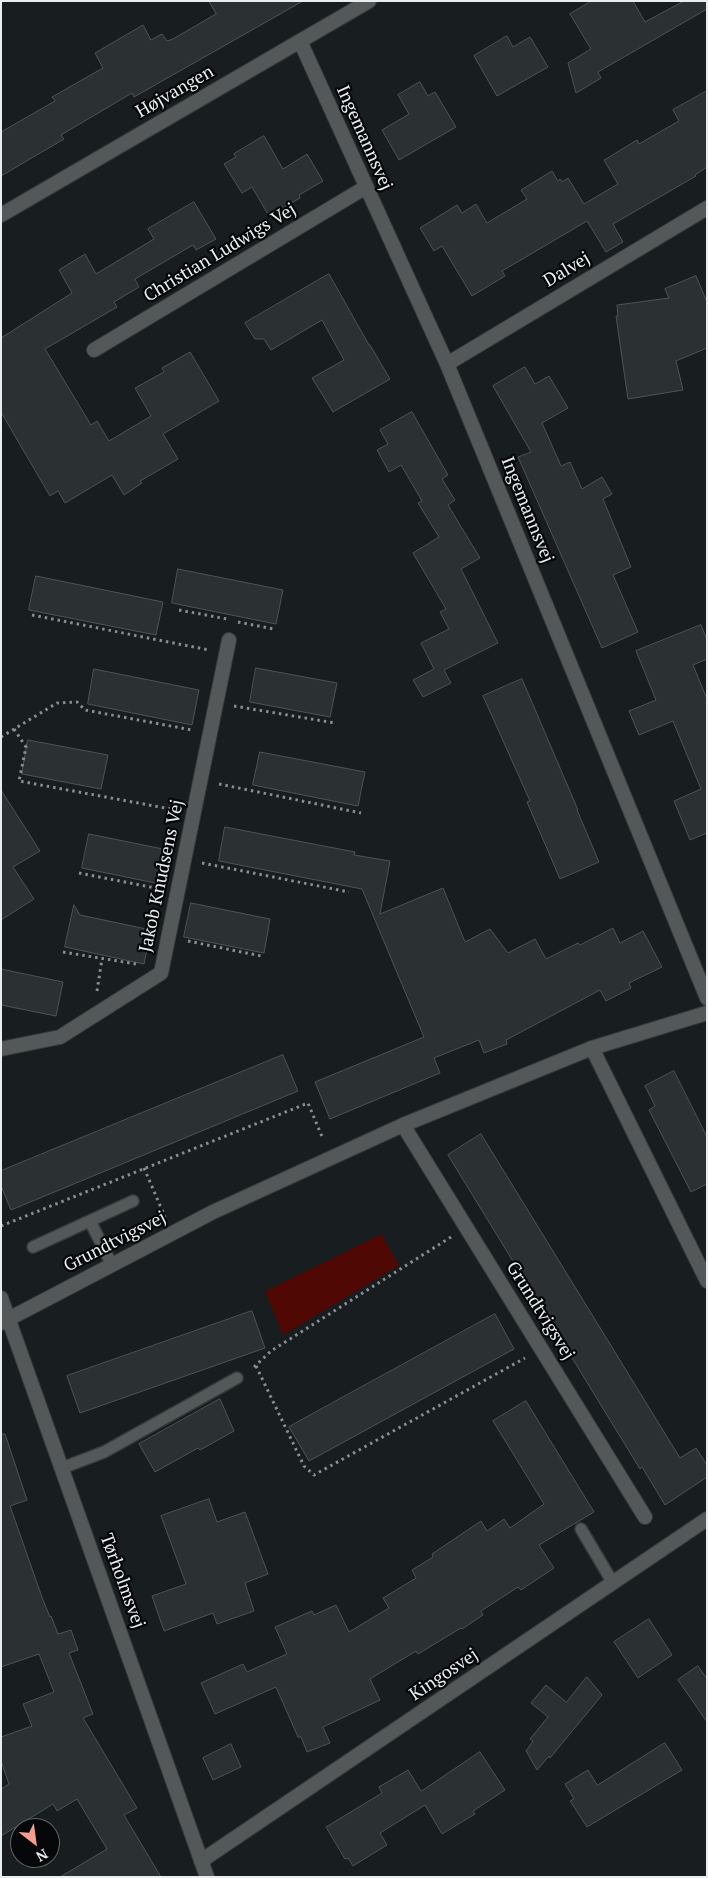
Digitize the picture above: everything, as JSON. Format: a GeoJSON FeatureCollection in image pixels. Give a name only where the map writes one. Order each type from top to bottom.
{"type":"FeatureCollection","features":[{"type":"Feature","properties":{"kind":"street","name":"Højvangen"},"geometry":{"type":"LineString","coordinates":[[1,215],[369,1]]}},
{"type":"Feature","properties":{"kind":"street","name":"Ingemannsvej"},"geometry":{"type":"LineString","coordinates":[[300,41],[447,364],[707,998]]}},
{"type":"Feature","properties":{"kind":"street","name":"Christian Ludwigs Vej"},"geometry":{"type":"LineString","coordinates":[[94,350],[366,188]]}},
{"type":"Feature","properties":{"kind":"street","name":"Dalvej"},"geometry":{"type":"LineString","coordinates":[[447,364],[707,208]]}},
{"type":"Feature","properties":{"kind":"street","name":"Jakob Knudsens Vej"},"geometry":{"type":"LineString","coordinates":[[1,1049],[60,1037],[161,973],[229,640]]}},
{"type":"Feature","properties":{"kind":"street","name":"Grundtvigsvej"},"geometry":{"type":"LineString","coordinates":[[5,1320],[214,1212],[403,1125],[592,1048],[707,1013]]}},
{"type":"Feature","properties":{"kind":"street"},"geometry":{"type":"LineString","coordinates":[[592,1048],[707,1281]]}},
{"type":"Feature","properties":{"kind":"street","name":"Grundtvigsvej"},"geometry":{"type":"LineString","coordinates":[[403,1125],[645,1517]]}},
{"type":"Feature","properties":{"kind":"street","name":"Tørholmsvej"},"geometry":{"type":"LineString","coordinates":[[1,1298],[5,1320],[62,1468],[207,1877]]}},
{"type":"Feature","properties":{"kind":"street","name":"Kingosvej"},"geometry":{"type":"LineString","coordinates":[[202,1861],[707,1519]]}},
{"type":"Feature","properties":{"kind":"lane"},"geometry":{"type":"LineString","coordinates":[[33,1247],[133,1201]]}},
{"type":"Feature","properties":{"kind":"lane"},"geometry":{"type":"LineString","coordinates":[[90,1221],[112,1265]]}},
{"type":"Feature","properties":{"kind":"lane"},"geometry":{"type":"LineString","coordinates":[[62,1468],[104,1452],[237,1378]]}},
{"type":"Feature","properties":{"kind":"lane"},"geometry":{"type":"LineString","coordinates":[[581,1529],[613,1583]]}},
{"type":"Feature","properties":{"kind":"path"},"geometry":{"type":"LineString","coordinates":[[32,615],[226,654]]}},
{"type":"Feature","properties":{"kind":"path"},"geometry":{"type":"LineString","coordinates":[[1,737],[57,703],[77,702],[85,710],[210,733]]}},
{"type":"Feature","properties":{"kind":"path"},"geometry":{"type":"LineString","coordinates":[[216,703],[335,723]]}},
{"type":"Feature","properties":{"kind":"path"},"geometry":{"type":"LineString","coordinates":[[14,729],[26,747],[19,781],[194,814]]}},
{"type":"Feature","properties":{"kind":"path"},"geometry":{"type":"LineString","coordinates":[[200,780],[361,813]]}},
{"type":"Feature","properties":{"kind":"path"},"geometry":{"type":"LineString","coordinates":[[184,859],[348,892]]}},
{"type":"Feature","properties":{"kind":"path"},"geometry":{"type":"LineString","coordinates":[[79,873],[178,892]]}},
{"type":"Feature","properties":{"kind":"path"},"geometry":{"type":"LineString","coordinates":[[168,936],[261,956]]}},
{"type":"Feature","properties":{"kind":"path"},"geometry":{"type":"LineString","coordinates":[[63,952],[162,968]]}},
{"type":"Feature","properties":{"kind":"path"},"geometry":{"type":"LineString","coordinates":[[1,1226],[308,1103],[330,1159]]}},
{"type":"Feature","properties":{"kind":"path"},"geometry":{"type":"LineString","coordinates":[[144,1168],[172,1234]]}},
{"type":"Feature","properties":{"kind":"path"},"geometry":{"type":"LineString","coordinates":[[237,1378],[256,1366],[271,1351],[466,1228]]}},
{"type":"Feature","properties":{"kind":"path"},"geometry":{"type":"LineString","coordinates":[[256,1366],[304,1466],[314,1475],[541,1349]]}},
{"type":"Feature","properties":{"kind":"shaded area"},"geometry":{"type":"Polygon","coordinates":[[[381,1234],[399,1265],[283,1335],[265,1291],[381,1234]]]}},
{"type":"Feature","properties":{"kind":"building"},"geometry":{"type":"Polygon","coordinates":[[[209,1],[303,1],[134,97],[132,93],[61,135],[64,139],[1,176],[1,132],[55,101],[52,97],[103,68],[95,53],[143,25],[151,40],[162,34],[167,41],[173,39],[216,14],[209,1]]]}},
{"type":"Feature","properties":{"kind":"building"},"geometry":{"type":"Polygon","coordinates":[[[592,1],[633,1],[645,22],[684,1],[707,1],[707,9],[598,72],[601,78],[576,93],[568,63],[591,49],[570,14],[592,1]]]}},
{"type":"Feature","properties":{"kind":"building"},"geometry":{"type":"Polygon","coordinates":[[[507,36],[513,47],[530,37],[548,67],[497,96],[474,56],[507,36]]]}},
{"type":"Feature","properties":{"kind":"building"},"geometry":{"type":"Polygon","coordinates":[[[420,82],[428,96],[435,92],[456,127],[399,160],[382,130],[409,114],[398,95],[420,82]]]}},
{"type":"Feature","properties":{"kind":"building"},"geometry":{"type":"Polygon","coordinates":[[[707,91],[707,167],[696,176],[613,224],[623,242],[606,252],[587,221],[502,271],[505,276],[472,296],[442,246],[434,251],[420,228],[457,205],[462,213],[476,204],[487,223],[527,199],[521,190],[552,171],[558,181],[560,179],[562,182],[568,178],[584,204],[618,184],[604,160],[637,140],[639,144],[679,121],[673,110],[707,91]]]}},
{"type":"Feature","properties":{"kind":"building"},"geometry":{"type":"Polygon","coordinates":[[[264,136],[283,169],[307,154],[323,181],[299,195],[300,198],[269,216],[252,187],[242,193],[224,164],[236,157],[234,154],[264,136]]]}},
{"type":"Feature","properties":{"kind":"building"},"geometry":{"type":"Polygon","coordinates":[[[194,202],[216,239],[196,250],[193,245],[135,279],[139,287],[114,302],[117,307],[45,349],[91,425],[97,421],[109,441],[151,416],[135,388],[164,372],[162,368],[190,352],[219,401],[163,434],[178,459],[140,481],[142,483],[124,495],[112,475],[65,503],[58,491],[50,496],[1,412],[1,338],[72,293],[59,270],[85,254],[96,274],[154,239],[148,229],[194,202]]]}},
{"type":"Feature","properties":{"kind":"building"},"geometry":{"type":"Polygon","coordinates":[[[329,274],[390,379],[333,412],[312,378],[344,360],[322,320],[271,350],[264,339],[255,339],[245,323],[329,274]]]}},
{"type":"Feature","properties":{"kind":"building"},"geometry":{"type":"Polygon","coordinates":[[[696,276],[707,302],[707,348],[676,361],[683,390],[628,399],[616,316],[618,316],[617,305],[669,298],[665,289],[696,276]]]}},
{"type":"Feature","properties":{"kind":"building"},"geometry":{"type":"Polygon","coordinates":[[[525,367],[535,384],[549,376],[568,408],[542,423],[561,466],[570,462],[582,489],[602,477],[612,494],[603,499],[631,567],[613,575],[638,632],[602,648],[518,457],[531,452],[493,386],[525,367]]]}},
{"type":"Feature","properties":{"kind":"building"},"geometry":{"type":"Polygon","coordinates":[[[412,412],[448,475],[442,479],[455,500],[448,505],[480,558],[461,569],[498,643],[444,670],[451,683],[423,697],[413,680],[434,669],[421,643],[449,629],[440,612],[446,609],[413,553],[439,537],[418,503],[422,501],[401,465],[389,472],[377,450],[388,444],[380,430],[412,412]]]}},
{"type":"Feature","properties":{"kind":"building"},"geometry":{"type":"Polygon","coordinates":[[[178,569],[283,590],[276,624],[172,603],[178,569]]]}},
{"type":"Feature","properties":{"kind":"building"},"geometry":{"type":"Polygon","coordinates":[[[36,576],[163,602],[156,635],[29,610],[36,576]]]}},
{"type":"Feature","properties":{"kind":"building"},"geometry":{"type":"Polygon","coordinates":[[[701,625],[707,640],[707,659],[693,665],[707,699],[707,833],[690,840],[674,801],[701,789],[673,721],[639,735],[629,711],[656,700],[636,651],[701,625]]]}},
{"type":"Feature","properties":{"kind":"building"},"geometry":{"type":"Polygon","coordinates":[[[256,668],[337,683],[330,717],[250,702],[256,668]]]}},
{"type":"Feature","properties":{"kind":"building"},"geometry":{"type":"Polygon","coordinates":[[[94,669],[199,690],[192,725],[88,704],[94,669]]]}},
{"type":"Feature","properties":{"kind":"building"},"geometry":{"type":"Polygon","coordinates":[[[522,679],[599,862],[560,879],[527,802],[530,801],[483,696],[522,679]]]}},
{"type":"Feature","properties":{"kind":"building"},"geometry":{"type":"Polygon","coordinates":[[[28,740],[108,755],[101,789],[22,774],[28,740]]]}},
{"type":"Feature","properties":{"kind":"building"},"geometry":{"type":"Polygon","coordinates":[[[260,752],[365,772],[358,806],[253,785],[260,752]]]}},
{"type":"Feature","properties":{"kind":"building"},"geometry":{"type":"Polygon","coordinates":[[[1,790],[40,851],[13,867],[34,899],[1,920],[1,790]]]}},
{"type":"Feature","properties":{"kind":"building"},"geometry":{"type":"Polygon","coordinates":[[[225,827],[355,852],[354,855],[390,861],[380,914],[443,888],[465,942],[490,929],[508,953],[535,939],[546,959],[578,943],[580,945],[613,928],[620,943],[643,931],[662,967],[629,983],[631,988],[606,1001],[600,990],[506,1040],[507,1044],[484,1053],[479,1040],[434,1058],[440,1073],[330,1119],[315,1082],[424,1037],[362,889],[219,861],[225,827]]]}},
{"type":"Feature","properties":{"kind":"building"},"geometry":{"type":"Polygon","coordinates":[[[89,834],[168,850],[160,884],[82,868],[89,834]]]}},
{"type":"Feature","properties":{"kind":"building"},"geometry":{"type":"Polygon","coordinates":[[[191,903],[270,919],[264,953],[184,937],[191,903]]]}},
{"type":"Feature","properties":{"kind":"building"},"geometry":{"type":"Polygon","coordinates":[[[74,905],[80,915],[151,930],[144,964],[65,947],[74,905]]]}},
{"type":"Feature","properties":{"kind":"building"},"geometry":{"type":"Polygon","coordinates":[[[1,969],[63,982],[56,1016],[1,1005],[1,969]]]}},
{"type":"Feature","properties":{"kind":"building"},"geometry":{"type":"Polygon","coordinates":[[[283,1055],[298,1091],[11,1210],[1,1186],[1,1171],[283,1055]]]}},
{"type":"Feature","properties":{"kind":"building"},"geometry":{"type":"Polygon","coordinates":[[[674,1071],[707,1137],[707,1184],[691,1192],[649,1110],[655,1106],[645,1086],[674,1071]]]}},
{"type":"Feature","properties":{"kind":"building"},"geometry":{"type":"Polygon","coordinates":[[[481,1134],[680,1458],[696,1448],[707,1465],[707,1477],[665,1505],[642,1467],[640,1469],[448,1155],[481,1134]]]}},
{"type":"Feature","properties":{"kind":"building"},"geometry":{"type":"Polygon","coordinates":[[[252,1311],[265,1348],[80,1413],[67,1376],[252,1311]]]}},
{"type":"Feature","properties":{"kind":"building"},"geometry":{"type":"Polygon","coordinates":[[[495,1314],[514,1349],[309,1461],[289,1427],[495,1314]]]}},
{"type":"Feature","properties":{"kind":"building"},"geometry":{"type":"Polygon","coordinates":[[[220,1399],[234,1431],[155,1472],[139,1444],[220,1399]]]}},
{"type":"Feature","properties":{"kind":"building"},"geometry":{"type":"Polygon","coordinates":[[[526,1401],[594,1512],[539,1545],[554,1568],[521,1590],[518,1587],[481,1611],[483,1615],[462,1629],[418,1654],[416,1651],[370,1679],[380,1700],[323,1727],[330,1743],[307,1752],[301,1737],[298,1737],[276,1687],[215,1714],[201,1683],[243,1664],[247,1672],[287,1654],[275,1627],[312,1611],[314,1615],[336,1605],[349,1632],[389,1608],[383,1598],[416,1578],[412,1570],[433,1557],[432,1554],[481,1521],[487,1531],[504,1519],[510,1528],[544,1504],[493,1421],[526,1401]]]}},
{"type":"Feature","properties":{"kind":"building"},"geometry":{"type":"Polygon","coordinates":[[[1,1434],[5,1434],[27,1500],[10,1506],[43,1600],[58,1634],[71,1630],[78,1650],[69,1653],[93,1714],[83,1718],[137,1808],[124,1815],[161,1877],[60,1877],[107,1849],[77,1799],[57,1811],[53,1804],[30,1818],[10,1818],[10,1830],[1,1836],[1,1789],[9,1784],[1,1761],[1,1737],[32,1726],[23,1704],[54,1692],[39,1654],[1,1667],[1,1434]]]}},
{"type":"Feature","properties":{"kind":"building"},"geometry":{"type":"Polygon","coordinates":[[[209,1499],[217,1522],[245,1512],[268,1574],[245,1583],[254,1611],[217,1624],[213,1613],[164,1631],[152,1596],[186,1584],[161,1516],[209,1499]]]}},
{"type":"Feature","properties":{"kind":"building"},"geometry":{"type":"Polygon","coordinates":[[[649,1619],[672,1655],[638,1678],[614,1642],[649,1619]]]}},
{"type":"Feature","properties":{"kind":"building"},"geometry":{"type":"Polygon","coordinates":[[[698,1666],[707,1679],[707,1722],[678,1680],[698,1666]]]}},
{"type":"Feature","properties":{"kind":"building"},"geometry":{"type":"Polygon","coordinates":[[[587,1677],[602,1695],[550,1758],[549,1756],[537,1770],[526,1751],[533,1741],[530,1739],[548,1717],[531,1703],[546,1685],[566,1702],[587,1677]]]}},
{"type":"Feature","properties":{"kind":"building"},"geometry":{"type":"Polygon","coordinates":[[[665,1743],[682,1770],[587,1827],[570,1801],[574,1799],[565,1784],[588,1770],[597,1785],[665,1743]]]}},
{"type":"Feature","properties":{"kind":"building"},"geometry":{"type":"Polygon","coordinates":[[[231,1744],[241,1767],[213,1780],[203,1758],[231,1744]]]}},
{"type":"Feature","properties":{"kind":"building"},"geometry":{"type":"Polygon","coordinates":[[[480,1752],[505,1790],[473,1811],[475,1814],[442,1834],[425,1805],[380,1833],[387,1845],[353,1866],[348,1858],[345,1859],[326,1827],[382,1793],[379,1787],[408,1770],[421,1791],[480,1752]]]}}]}
